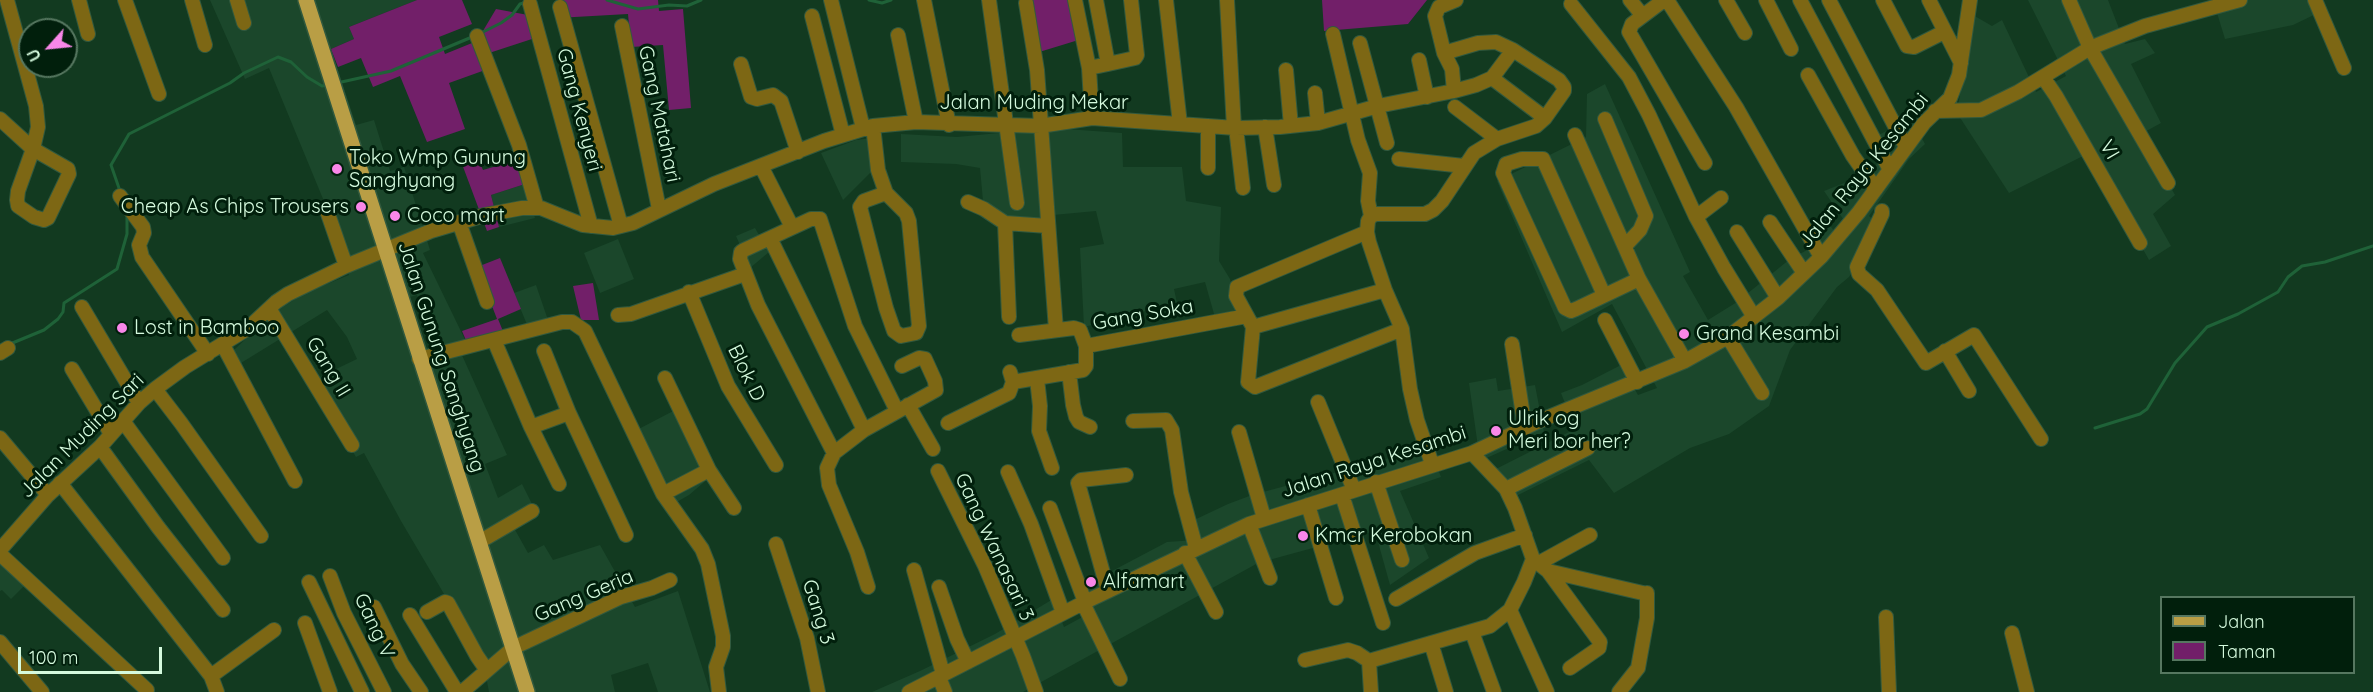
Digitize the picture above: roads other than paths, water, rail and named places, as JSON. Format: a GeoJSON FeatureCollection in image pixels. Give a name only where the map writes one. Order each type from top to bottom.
{"type":"FeatureCollection","features":[{"type":"Feature","properties":{"kind":"main road","name":"Jalan Gunung Sanghyang"},"geometry":{"type":"LineString","coordinates":[[306,0],[527,692]]}},
{"type":"Feature","properties":{"kind":"street"},"geometry":{"type":"LineString","coordinates":[[0,119],[33,149],[65,165],[69,174],[51,215],[44,220],[18,206],[17,200],[33,149],[38,127],[36,106],[7,0]]}},
{"type":"Feature","properties":{"kind":"street"},"geometry":{"type":"LineString","coordinates":[[79,0],[88,34]]}},
{"type":"Feature","properties":{"kind":"street"},"geometry":{"type":"LineString","coordinates":[[125,0],[159,94]]}},
{"type":"Feature","properties":{"kind":"street"},"geometry":{"type":"LineString","coordinates":[[192,0],[205,45]]}},
{"type":"Feature","properties":{"kind":"street"},"geometry":{"type":"LineString","coordinates":[[237,0],[244,23]]}},
{"type":"Feature","properties":{"kind":"street"},"geometry":{"type":"LineString","coordinates":[[831,0],[886,194],[906,213],[909,221],[920,326],[916,333],[902,336],[892,327],[860,207],[864,201],[886,194]]}},
{"type":"Feature","properties":{"kind":"street"},"geometry":{"type":"LineString","coordinates":[[924,0],[949,124]]}},
{"type":"Feature","properties":{"kind":"street"},"geometry":{"type":"LineString","coordinates":[[989,0],[1017,203]]}},
{"type":"Feature","properties":{"kind":"street"},"geometry":{"type":"LineString","coordinates":[[1075,0],[1089,68],[1092,118]]}},
{"type":"Feature","properties":{"kind":"street"},"geometry":{"type":"LineString","coordinates":[[1096,0],[1108,64]]}},
{"type":"Feature","properties":{"kind":"street"},"geometry":{"type":"LineString","coordinates":[[1089,68],[1135,58],[1137,55],[1131,0]]}},
{"type":"Feature","properties":{"kind":"street"},"geometry":{"type":"LineString","coordinates":[[1166,0],[1180,124]]}},
{"type":"Feature","properties":{"kind":"street"},"geometry":{"type":"LineString","coordinates":[[1227,0],[1235,128],[1243,188]]}},
{"type":"Feature","properties":{"kind":"street"},"geometry":{"type":"LineString","coordinates":[[1454,92],[1452,69],[1444,53],[1435,15],[1439,7],[1456,0]]}},
{"type":"Feature","properties":{"kind":"street"},"geometry":{"type":"LineString","coordinates":[[1630,0],[1642,15]]}},
{"type":"Feature","properties":{"kind":"street"},"geometry":{"type":"LineString","coordinates":[[1705,163],[1630,36],[1629,29],[1642,15],[1665,0],[1736,107],[1821,257]]}},
{"type":"Feature","properties":{"kind":"street"},"geometry":{"type":"LineString","coordinates":[[1726,0],[1745,33]]}},
{"type":"Feature","properties":{"kind":"street"},"geometry":{"type":"LineString","coordinates":[[1766,0],[1791,49]]}},
{"type":"Feature","properties":{"kind":"street"},"geometry":{"type":"LineString","coordinates":[[1800,0],[1890,170]]}},
{"type":"Feature","properties":{"kind":"street"},"geometry":{"type":"LineString","coordinates":[[1829,0],[1906,147]]}},
{"type":"Feature","properties":{"kind":"street"},"geometry":{"type":"LineString","coordinates":[[1883,0],[1907,46],[1914,47],[1944,33]]}},
{"type":"Feature","properties":{"kind":"street"},"geometry":{"type":"LineString","coordinates":[[1929,0],[1961,63]]}},
{"type":"Feature","properties":{"kind":"street","name":"Jalan Raya Kesambi"},"geometry":{"type":"LineString","coordinates":[[909,692],[1063,613],[1249,524],[1472,453],[1525,428],[1685,361],[1728,336],[1778,297],[1821,257],[1859,212],[1935,111],[1950,98],[1959,75],[1970,0]]}},
{"type":"Feature","properties":{"kind":"street"},"geometry":{"type":"LineString","coordinates":[[2070,0],[2090,48],[2168,183]]}},
{"type":"Feature","properties":{"kind":"street"},"geometry":{"type":"LineString","coordinates":[[1935,111],[1985,109],[2090,48],[2145,26],[2223,2],[2240,0]]}},
{"type":"Feature","properties":{"kind":"street"},"geometry":{"type":"LineString","coordinates":[[2315,0],[2344,68]]}},
{"type":"Feature","properties":{"kind":"street"},"geometry":{"type":"LineString","coordinates":[[1026,3],[1037,70],[1056,330]]}},
{"type":"Feature","properties":{"kind":"street","name":"Gang Kenyeri"},"geometry":{"type":"LineString","coordinates":[[530,4],[591,226]]}},
{"type":"Feature","properties":{"kind":"street"},"geometry":{"type":"LineString","coordinates":[[1571,4],[1629,77],[1696,217],[1754,316]]}},
{"type":"Feature","properties":{"kind":"street"},"geometry":{"type":"LineString","coordinates":[[560,6],[621,226]]}},
{"type":"Feature","properties":{"kind":"street"},"geometry":{"type":"LineString","coordinates":[[812,16],[843,135]]}},
{"type":"Feature","properties":{"kind":"street","name":"Gang Matahari"},"geometry":{"type":"LineString","coordinates":[[621,26],[659,209]]}},
{"type":"Feature","properties":{"kind":"street"},"geometry":{"type":"LineString","coordinates":[[1333,34],[1351,114],[1370,173],[1368,201],[1371,216]]}},
{"type":"Feature","properties":{"kind":"street"},"geometry":{"type":"LineString","coordinates":[[898,35],[916,122]]}},
{"type":"Feature","properties":{"kind":"street"},"geometry":{"type":"LineString","coordinates":[[477,36],[519,145],[537,208]]}},
{"type":"Feature","properties":{"kind":"street"},"geometry":{"type":"LineString","coordinates":[[1432,464],[1417,420],[1410,389],[1402,329],[1385,290],[1367,232],[1368,221],[1376,214],[1425,214],[1433,210],[1442,201],[1474,153],[1497,139],[1536,126],[1563,95],[1564,87],[1559,80],[1513,50],[1489,42],[1444,53]]}},
{"type":"Feature","properties":{"kind":"street"},"geometry":{"type":"LineString","coordinates":[[1360,43],[1387,143]]}},
{"type":"Feature","properties":{"kind":"street"},"geometry":{"type":"LineString","coordinates":[[1513,50],[1492,78],[1545,118]]}},
{"type":"Feature","properties":{"kind":"street"},"geometry":{"type":"LineString","coordinates":[[1419,60],[1427,97]]}},
{"type":"Feature","properties":{"kind":"street"},"geometry":{"type":"LineString","coordinates":[[741,64],[751,97],[756,99],[773,95],[781,101],[798,152]]}},
{"type":"Feature","properties":{"kind":"street"},"geometry":{"type":"LineString","coordinates":[[1286,70],[1291,126]]}},
{"type":"Feature","properties":{"kind":"street"},"geometry":{"type":"LineString","coordinates":[[1808,75],[1853,156],[1876,189]]}},
{"type":"Feature","properties":{"kind":"street","name":"VI"},"geometry":{"type":"LineString","coordinates":[[2043,77],[2140,243]]}},
{"type":"Feature","properties":{"kind":"street","name":"Jalan Muding Mekar"},"geometry":{"type":"LineString","coordinates":[[384,250],[459,222],[522,208],[537,208],[605,229],[633,223],[714,184],[868,127],[916,122],[1041,126],[1092,118],[1235,128],[1291,126],[1318,123],[1378,106],[1454,92],[1492,78]]}},
{"type":"Feature","properties":{"kind":"street"},"geometry":{"type":"LineString","coordinates":[[1315,93],[1318,123]]}},
{"type":"Feature","properties":{"kind":"street"},"geometry":{"type":"LineString","coordinates":[[1950,98],[1969,110]]}},
{"type":"Feature","properties":{"kind":"street"},"geometry":{"type":"LineString","coordinates":[[1455,107],[1497,139]]}},
{"type":"Feature","properties":{"kind":"street"},"geometry":{"type":"LineString","coordinates":[[1605,119],[1646,216],[1640,230],[1625,246]]}},
{"type":"Feature","properties":{"kind":"street"},"geometry":{"type":"LineString","coordinates":[[1208,126],[1208,168]]}},
{"type":"Feature","properties":{"kind":"street"},"geometry":{"type":"LineString","coordinates":[[1265,128],[1274,185]]}},
{"type":"Feature","properties":{"kind":"street"},"geometry":{"type":"LineString","coordinates":[[1575,135],[1639,279],[1685,361]]}},
{"type":"Feature","properties":{"kind":"street"},"geometry":{"type":"LineString","coordinates":[[1604,295],[1543,159],[1536,157],[1506,164],[1503,173],[1565,308],[1571,311],[1639,279]]}},
{"type":"Feature","properties":{"kind":"street"},"geometry":{"type":"LineString","coordinates":[[1399,159],[1464,166]]}},
{"type":"Feature","properties":{"kind":"street"},"geometry":{"type":"LineString","coordinates":[[761,166],[792,227]]}},
{"type":"Feature","properties":{"kind":"street"},"geometry":{"type":"LineString","coordinates":[[120,196],[143,227],[144,233],[139,245],[142,257],[208,354]]}},
{"type":"Feature","properties":{"kind":"street"},"geometry":{"type":"LineString","coordinates":[[1696,217],[1721,198]]}},
{"type":"Feature","properties":{"kind":"street"},"geometry":{"type":"LineString","coordinates":[[968,202],[1005,223],[1048,226]]}},
{"type":"Feature","properties":{"kind":"street"},"geometry":{"type":"LineString","coordinates":[[327,211],[346,266]]}},
{"type":"Feature","properties":{"kind":"street"},"geometry":{"type":"LineString","coordinates":[[1882,211],[1857,271],[1877,290],[1926,363],[1974,334],[2041,440]]}},
{"type":"Feature","properties":{"kind":"street"},"geometry":{"type":"LineString","coordinates":[[834,453],[786,363],[740,259],[741,252],[815,218],[821,222],[855,326],[902,408],[933,449]]}},
{"type":"Feature","properties":{"kind":"street"},"geometry":{"type":"LineString","coordinates":[[459,222],[487,302]]}},
{"type":"Feature","properties":{"kind":"street"},"geometry":{"type":"LineString","coordinates":[[1770,222],[1804,273]]}},
{"type":"Feature","properties":{"kind":"street"},"geometry":{"type":"LineString","coordinates":[[1005,223],[1009,317]]}},
{"type":"Feature","properties":{"kind":"street"},"geometry":{"type":"LineString","coordinates":[[1737,231],[1778,297]]}},
{"type":"Feature","properties":{"kind":"street"},"geometry":{"type":"LineString","coordinates":[[1367,232],[1236,287],[1236,296],[1250,321],[1248,382],[1255,387],[1402,329]]}},
{"type":"Feature","properties":{"kind":"street"},"geometry":{"type":"LineString","coordinates":[[770,238],[864,430]]}},
{"type":"Feature","properties":{"kind":"street","name":"Jalan Muding Sari"},"geometry":{"type":"LineString","coordinates":[[2,545],[48,495],[100,447],[139,403],[155,389],[248,329],[276,302],[288,294],[384,250]]}},
{"type":"Feature","properties":{"kind":"street"},"geometry":{"type":"LineString","coordinates":[[618,315],[631,314],[745,274]]}},
{"type":"Feature","properties":{"kind":"street","name":"Gang Soka"},"geometry":{"type":"LineString","coordinates":[[1018,335],[1074,328],[1080,330],[1086,346],[1250,321],[1385,290]]}},
{"type":"Feature","properties":{"kind":"street","name":"Blok D"},"geometry":{"type":"LineString","coordinates":[[689,292],[732,394],[776,465]]}},
{"type":"Feature","properties":{"kind":"street"},"geometry":{"type":"LineString","coordinates":[[82,307],[139,403]]}},
{"type":"Feature","properties":{"kind":"street","name":"Gang II"},"geometry":{"type":"LineString","coordinates":[[270,310],[352,445]]}},
{"type":"Feature","properties":{"kind":"street"},"geometry":{"type":"LineString","coordinates":[[1605,320],[1637,382]]}},
{"type":"Feature","properties":{"kind":"street"},"geometry":{"type":"LineString","coordinates":[[419,359],[562,322],[578,325],[585,331],[663,494],[702,549],[708,564],[723,636],[723,647],[716,667],[719,692]]}},
{"type":"Feature","properties":{"kind":"street"},"geometry":{"type":"LineString","coordinates":[[1728,336],[1762,393]]}},
{"type":"Feature","properties":{"kind":"street"},"geometry":{"type":"LineString","coordinates":[[494,340],[531,427],[559,484]]}},
{"type":"Feature","properties":{"kind":"street"},"geometry":{"type":"LineString","coordinates":[[1512,344],[1525,428]]}},
{"type":"Feature","properties":{"kind":"street"},"geometry":{"type":"LineString","coordinates":[[223,345],[296,481]]}},
{"type":"Feature","properties":{"kind":"street"},"geometry":{"type":"LineString","coordinates":[[948,423],[1002,398],[1011,390],[1012,377],[1036,379],[1083,370],[1086,366],[1086,346]]}},
{"type":"Feature","properties":{"kind":"street"},"geometry":{"type":"LineString","coordinates":[[544,351],[569,413],[626,535]]}},
{"type":"Feature","properties":{"kind":"street"},"geometry":{"type":"LineString","coordinates":[[1945,351],[1969,391]]}},
{"type":"Feature","properties":{"kind":"street"},"geometry":{"type":"LineString","coordinates":[[868,587],[857,552],[826,476],[827,468],[834,453],[864,430],[933,393],[936,386],[924,359],[920,358],[902,366]]}},
{"type":"Feature","properties":{"kind":"street"},"geometry":{"type":"LineString","coordinates":[[72,369],[111,434]]}},
{"type":"Feature","properties":{"kind":"street"},"geometry":{"type":"LineString","coordinates":[[1069,372],[1076,417],[1079,422],[1090,427]]}},
{"type":"Feature","properties":{"kind":"street"},"geometry":{"type":"LineString","coordinates":[[665,378],[709,470],[734,508]]}},
{"type":"Feature","properties":{"kind":"street"},"geometry":{"type":"LineString","coordinates":[[1036,379],[1041,406],[1040,431],[1052,468]]}},
{"type":"Feature","properties":{"kind":"street"},"geometry":{"type":"LineString","coordinates":[[155,389],[261,536]]}},
{"type":"Feature","properties":{"kind":"street"},"geometry":{"type":"LineString","coordinates":[[1318,402],[1348,493],[1383,623]]}},
{"type":"Feature","properties":{"kind":"street"},"geometry":{"type":"LineString","coordinates":[[531,427],[569,413]]}},
{"type":"Feature","properties":{"kind":"street"},"geometry":{"type":"LineString","coordinates":[[1132,421],[1166,420],[1172,430],[1190,551],[1216,612]]}},
{"type":"Feature","properties":{"kind":"street"},"geometry":{"type":"LineString","coordinates":[[123,421],[223,558]]}},
{"type":"Feature","properties":{"kind":"street"},"geometry":{"type":"LineString","coordinates":[[1239,432],[1264,518]]}},
{"type":"Feature","properties":{"kind":"street"},"geometry":{"type":"LineString","coordinates":[[0,436],[48,495]]}},
{"type":"Feature","properties":{"kind":"street"},"geometry":{"type":"LineString","coordinates":[[100,447],[223,610]]}},
{"type":"Feature","properties":{"kind":"street"},"geometry":{"type":"LineString","coordinates":[[1506,489],[1588,448]]}},
{"type":"Feature","properties":{"kind":"street"},"geometry":{"type":"LineString","coordinates":[[1472,453],[1506,489],[1540,564],[1600,642],[1599,648],[1570,668]]}},
{"type":"Feature","properties":{"kind":"street"},"geometry":{"type":"LineString","coordinates":[[663,494],[709,470]]}},
{"type":"Feature","properties":{"kind":"street","name":"Gang Wanasari 3"},"geometry":{"type":"LineString","coordinates":[[938,471],[969,531],[1036,692]]}},
{"type":"Feature","properties":{"kind":"street"},"geometry":{"type":"LineString","coordinates":[[1008,472],[1031,524],[1063,613]]}},
{"type":"Feature","properties":{"kind":"street"},"geometry":{"type":"LineString","coordinates":[[1108,591],[1078,483],[1081,480],[1126,475]]}},
{"type":"Feature","properties":{"kind":"street"},"geometry":{"type":"LineString","coordinates":[[1376,482],[1402,560]]}},
{"type":"Feature","properties":{"kind":"street"},"geometry":{"type":"LineString","coordinates":[[60,483],[211,676],[217,692]]}},
{"type":"Feature","properties":{"kind":"street"},"geometry":{"type":"LineString","coordinates":[[1308,505],[1336,598]]}},
{"type":"Feature","properties":{"kind":"street"},"geometry":{"type":"LineString","coordinates":[[1050,508],[1084,603],[1120,679]]}},
{"type":"Feature","properties":{"kind":"street"},"geometry":{"type":"LineString","coordinates":[[479,542],[532,511]]}},
{"type":"Feature","properties":{"kind":"street"},"geometry":{"type":"LineString","coordinates":[[1249,524],[1270,578]]}},
{"type":"Feature","properties":{"kind":"street"},"geometry":{"type":"LineString","coordinates":[[1396,599],[1475,553],[1525,535]]}},
{"type":"Feature","properties":{"kind":"street"},"geometry":{"type":"LineString","coordinates":[[1305,660],[1348,650],[1369,661],[1490,626],[1510,610],[1540,564],[1590,535]]}},
{"type":"Feature","properties":{"kind":"street","name":"Gang 3"},"geometry":{"type":"LineString","coordinates":[[776,544],[807,638],[818,692]]}},
{"type":"Feature","properties":{"kind":"street"},"geometry":{"type":"LineString","coordinates":[[2,545],[147,690]]}},
{"type":"Feature","properties":{"kind":"street"},"geometry":{"type":"LineString","coordinates":[[1540,564],[1647,593],[1647,618],[1638,668],[1619,692]]}},
{"type":"Feature","properties":{"kind":"street"},"geometry":{"type":"LineString","coordinates":[[914,570],[945,692]]}},
{"type":"Feature","properties":{"kind":"street","name":"Gang V"},"geometry":{"type":"LineString","coordinates":[[330,576],[344,613],[384,692]]}},
{"type":"Feature","properties":{"kind":"street","name":"Gang Geria"},"geometry":{"type":"LineString","coordinates":[[462,692],[513,648],[621,597],[670,580]]}},
{"type":"Feature","properties":{"kind":"street"},"geometry":{"type":"LineString","coordinates":[[309,582],[362,692]]}},
{"type":"Feature","properties":{"kind":"street"},"geometry":{"type":"LineString","coordinates":[[939,587],[957,639],[968,662]]}},
{"type":"Feature","properties":{"kind":"street"},"geometry":{"type":"LineString","coordinates":[[427,612],[445,602],[448,603],[486,669]]}},
{"type":"Feature","properties":{"kind":"street"},"geometry":{"type":"LineString","coordinates":[[374,607],[402,664],[420,692]]}},
{"type":"Feature","properties":{"kind":"street"},"geometry":{"type":"LineString","coordinates":[[1510,610],[1547,692]]}},
{"type":"Feature","properties":{"kind":"street"},"geometry":{"type":"LineString","coordinates":[[410,615],[457,692]]}},
{"type":"Feature","properties":{"kind":"street"},"geometry":{"type":"LineString","coordinates":[[1886,617],[1889,692]]}},
{"type":"Feature","properties":{"kind":"street"},"geometry":{"type":"LineString","coordinates":[[305,624],[330,692]]}},
{"type":"Feature","properties":{"kind":"street"},"geometry":{"type":"LineString","coordinates":[[211,676],[274,630]]}},
{"type":"Feature","properties":{"kind":"street"},"geometry":{"type":"LineString","coordinates":[[1472,632],[1494,692]]}},
{"type":"Feature","properties":{"kind":"street"},"geometry":{"type":"LineString","coordinates":[[2012,633],[2027,692]]}},
{"type":"Feature","properties":{"kind":"street"},"geometry":{"type":"LineString","coordinates":[[0,642],[42,692]]}},
{"type":"Feature","properties":{"kind":"street"},"geometry":{"type":"LineString","coordinates":[[1431,644],[1446,692]]}},
{"type":"Feature","properties":{"kind":"street"},"geometry":{"type":"LineString","coordinates":[[1369,661],[1371,692]]}},
{"type":"Feature","properties":{"kind":"waterway"},"geometry":{"type":"LineString","coordinates":[[607,0],[638,9],[669,5],[687,6],[701,0]]}},
{"type":"Feature","properties":{"kind":"waterway"},"geometry":{"type":"LineString","coordinates":[[869,0],[882,3],[891,0]]}},
{"type":"Feature","properties":{"kind":"waterway"},"geometry":{"type":"LineString","coordinates":[[481,33],[501,23],[512,15],[520,4],[527,2]]}},
{"type":"Feature","properties":{"kind":"waterway"},"geometry":{"type":"LineString","coordinates":[[337,83],[391,71],[472,37]]}},
{"type":"Feature","properties":{"kind":"waterway"},"geometry":{"type":"LineString","coordinates":[[120,191],[111,165],[129,134],[230,83],[244,73],[278,57],[291,62],[307,77],[322,86],[328,85]]}},
{"type":"Feature","properties":{"kind":"waterway"},"geometry":{"type":"LineString","coordinates":[[10,344],[44,330],[58,319],[63,312],[64,303],[117,269],[127,234],[127,214]]}},
{"type":"Feature","properties":{"kind":"waterway"},"geometry":{"type":"LineString","coordinates":[[2095,428],[2140,414],[2147,409],[2175,363],[2207,327],[2238,314],[2278,292],[2288,277],[2302,266],[2325,262],[2373,246]]}},
{"type":"Feature","properties":{"kind":"place","name":"Toko Wmp Gunung Sanghyang"},"geometry":{"type":"Point","coordinates":[337,169]}},
{"type":"Feature","properties":{"kind":"place","name":"Cheap As Chips Trousers"},"geometry":{"type":"Point","coordinates":[361,207]}},
{"type":"Feature","properties":{"kind":"place","name":"Coco mart"},"geometry":{"type":"Point","coordinates":[395,216]}},
{"type":"Feature","properties":{"kind":"place","name":"Lost in Bamboo"},"geometry":{"type":"Point","coordinates":[122,328]}},
{"type":"Feature","properties":{"kind":"place","name":"Grand Kesambi"},"geometry":{"type":"Point","coordinates":[1684,334]}},
{"type":"Feature","properties":{"kind":"place","name":"Ulrik og Meri bor her?"},"geometry":{"type":"Point","coordinates":[1496,431]}},
{"type":"Feature","properties":{"kind":"place","name":"Kmcr Kerobokan"},"geometry":{"type":"Point","coordinates":[1303,536]}},
{"type":"Feature","properties":{"kind":"place","name":"Alfamart"},"geometry":{"type":"Point","coordinates":[1091,582]}}]}
